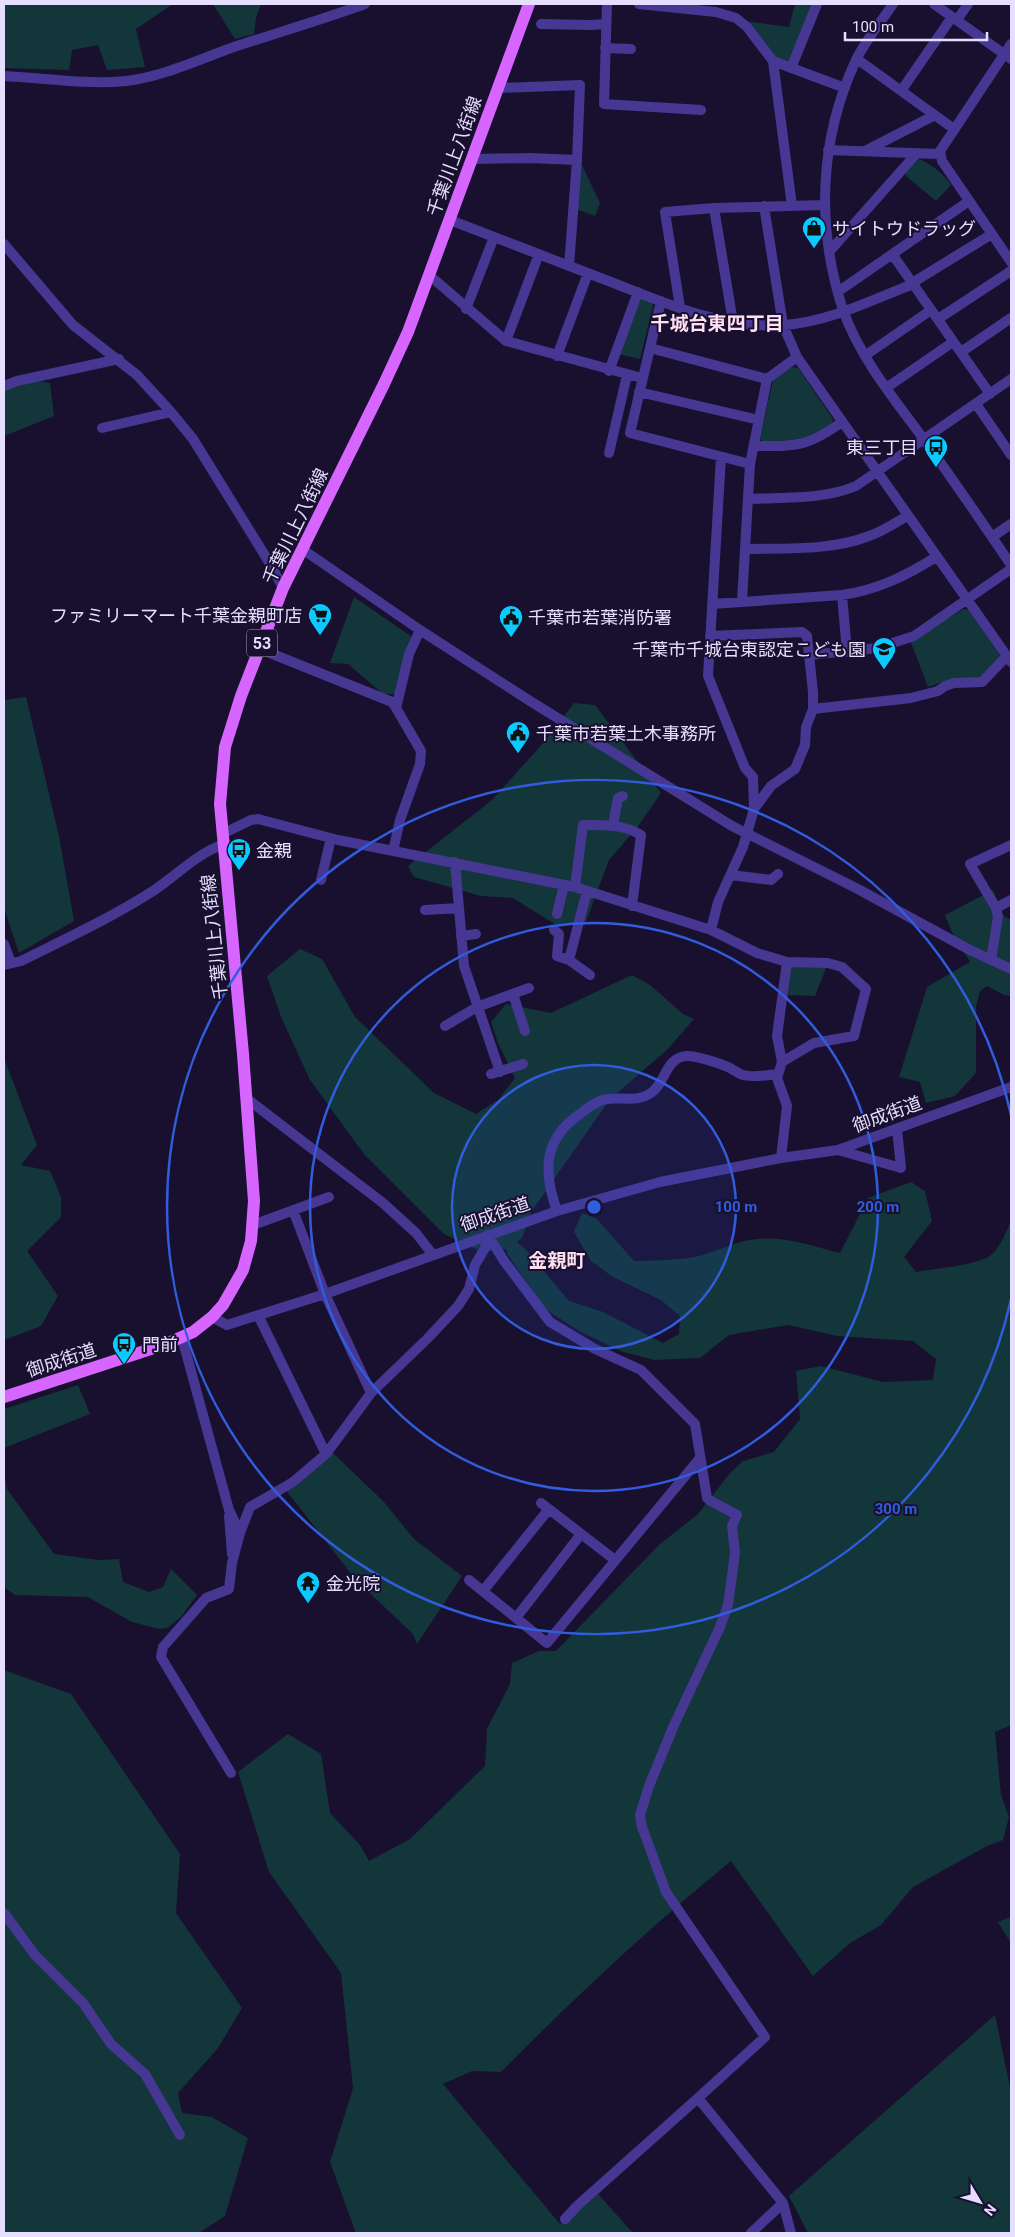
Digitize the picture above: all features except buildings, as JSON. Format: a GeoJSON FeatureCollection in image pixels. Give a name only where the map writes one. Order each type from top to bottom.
{"type":"FeatureCollection","features":[{"type":"Feature","properties":{"kind":"main road","name":"千葉川上八街線"},"geometry":{"type":"LineString","coordinates":[[212,1317],[233,1290],[243,1270],[253,1225],[254,1201],[222,839],[220,804],[225,747],[234,713],[283,588],[396,359],[450,220],[529,4]]}},
{"type":"Feature","properties":{"kind":"main road","name":"御成街道"},"geometry":{"type":"LineString","coordinates":[[4,1397],[182,1338],[202,1326],[212,1317]]}},
{"type":"Feature","properties":{"kind":"street"},"geometry":{"type":"LineString","coordinates":[[4,76],[102,82],[127,81],[152,76],[365,4]]}},
{"type":"Feature","properties":{"kind":"street"},"geometry":{"type":"LineString","coordinates":[[607,4],[604,104],[701,110]]}},
{"type":"Feature","properties":{"kind":"street"},"geometry":{"type":"LineString","coordinates":[[639,4],[728,15],[736,18],[747,28],[773,61],[845,88]]}},
{"type":"Feature","properties":{"kind":"street"},"geometry":{"type":"LineString","coordinates":[[728,15],[730,4]]}},
{"type":"Feature","properties":{"kind":"street"},"geometry":{"type":"LineString","coordinates":[[791,68],[817,4]]}},
{"type":"Feature","properties":{"kind":"street"},"geometry":{"type":"LineString","coordinates":[[894,4],[857,59],[835,116],[824,183],[825,228],[829,252],[844,311],[866,355],[886,388],[1011,565]]}},
{"type":"Feature","properties":{"kind":"street"},"geometry":{"type":"LineString","coordinates":[[934,4],[1008,56]]}},
{"type":"Feature","properties":{"kind":"street"},"geometry":{"type":"LineString","coordinates":[[901,90],[954,18],[968,4]]}},
{"type":"Feature","properties":{"kind":"street"},"geometry":{"type":"LineString","coordinates":[[541,24],[606,24]]}},
{"type":"Feature","properties":{"kind":"street"},"geometry":{"type":"LineString","coordinates":[[1011,44],[1008,56],[940,151],[942,161],[1011,262]]}},
{"type":"Feature","properties":{"kind":"street"},"geometry":{"type":"LineString","coordinates":[[605,48],[631,49]]}},
{"type":"Feature","properties":{"kind":"street"},"geometry":{"type":"LineString","coordinates":[[857,59],[954,129]]}},
{"type":"Feature","properties":{"kind":"street"},"geometry":{"type":"LineString","coordinates":[[773,61],[792,206]]}},
{"type":"Feature","properties":{"kind":"street"},"geometry":{"type":"LineString","coordinates":[[498,88],[580,85],[577,160],[569,266]]}},
{"type":"Feature","properties":{"kind":"street"},"geometry":{"type":"LineString","coordinates":[[864,151],[935,115]]}},
{"type":"Feature","properties":{"kind":"street"},"geometry":{"type":"LineString","coordinates":[[828,150],[940,154]]}},
{"type":"Feature","properties":{"kind":"street"},"geometry":{"type":"LineString","coordinates":[[829,252],[917,153]]}},
{"type":"Feature","properties":{"kind":"street"},"geometry":{"type":"LineString","coordinates":[[472,159],[530,158],[577,160]]}},
{"type":"Feature","properties":{"kind":"street"},"geometry":{"type":"LineString","coordinates":[[838,291],[969,201]]}},
{"type":"Feature","properties":{"kind":"street"},"geometry":{"type":"LineString","coordinates":[[680,307],[665,212],[714,208],[824,205]]}},
{"type":"Feature","properties":{"kind":"street"},"geometry":{"type":"LineString","coordinates":[[764,206],[783,326],[797,358],[1009,659],[982,682],[954,683],[938,691],[911,698],[812,709]]}},
{"type":"Feature","properties":{"kind":"street"},"geometry":{"type":"LineString","coordinates":[[714,208],[733,322]]}},
{"type":"Feature","properties":{"kind":"street"},"geometry":{"type":"LineString","coordinates":[[450,220],[661,301],[712,318],[754,326],[783,326],[807,322],[844,311],[913,284],[992,234]]}},
{"type":"Feature","properties":{"kind":"street"},"geometry":{"type":"LineString","coordinates":[[466,308],[494,237]]}},
{"type":"Feature","properties":{"kind":"street"},"geometry":{"type":"LineString","coordinates":[[4,244],[73,325],[100,347],[119,358],[171,412],[193,440],[272,567],[283,588]]}},
{"type":"Feature","properties":{"kind":"street"},"geometry":{"type":"LineString","coordinates":[[506,341],[539,254]]}},
{"type":"Feature","properties":{"kind":"street"},"geometry":{"type":"LineString","coordinates":[[892,254],[990,394]]}},
{"type":"Feature","properties":{"kind":"street"},"geometry":{"type":"LineString","coordinates":[[938,319],[1011,271]]}},
{"type":"Feature","properties":{"kind":"street"},"geometry":{"type":"LineString","coordinates":[[556,356],[588,273]]}},
{"type":"Feature","properties":{"kind":"street"},"geometry":{"type":"LineString","coordinates":[[429,276],[506,341],[609,371],[642,378]]}},
{"type":"Feature","properties":{"kind":"street"},"geometry":{"type":"LineString","coordinates":[[609,371],[638,292]]}},
{"type":"Feature","properties":{"kind":"street"},"geometry":{"type":"LineString","coordinates":[[661,301],[630,433],[750,464]]}},
{"type":"Feature","properties":{"kind":"street"},"geometry":{"type":"LineString","coordinates":[[866,355],[931,310]]}},
{"type":"Feature","properties":{"kind":"street"},"geometry":{"type":"LineString","coordinates":[[961,352],[1011,318]]}},
{"type":"Feature","properties":{"kind":"street"},"geometry":{"type":"LineString","coordinates":[[886,388],[954,342]]}},
{"type":"Feature","properties":{"kind":"street"},"geometry":{"type":"LineString","coordinates":[[650,348],[767,379]]}},
{"type":"Feature","properties":{"kind":"street"},"geometry":{"type":"LineString","coordinates":[[4,386],[17,381],[119,358]]}},
{"type":"Feature","properties":{"kind":"street"},"geometry":{"type":"LineString","coordinates":[[742,601],[750,464],[767,379],[797,358]]}},
{"type":"Feature","properties":{"kind":"street"},"geometry":{"type":"LineString","coordinates":[[609,453],[627,375]]}},
{"type":"Feature","properties":{"kind":"street"},"geometry":{"type":"LineString","coordinates":[[748,499],[842,492],[878,473],[1011,379]]}},
{"type":"Feature","properties":{"kind":"street"},"geometry":{"type":"LineString","coordinates":[[639,392],[759,420]]}},
{"type":"Feature","properties":{"kind":"street"},"geometry":{"type":"LineString","coordinates":[[976,404],[1011,455]]}},
{"type":"Feature","properties":{"kind":"street"},"geometry":{"type":"LineString","coordinates":[[102,428],[171,412]]}},
{"type":"Feature","properties":{"kind":"street"},"geometry":{"type":"LineString","coordinates":[[754,446],[783,446],[811,442],[842,422]]}},
{"type":"Feature","properties":{"kind":"street"},"geometry":{"type":"LineString","coordinates":[[711,930],[718,902],[743,847],[754,809],[753,777],[745,768],[708,676],[722,456]]}},
{"type":"Feature","properties":{"kind":"street"},"geometry":{"type":"LineString","coordinates":[[745,549],[851,542],[870,536],[907,516]]}},
{"type":"Feature","properties":{"kind":"street"},"geometry":{"type":"LineString","coordinates":[[992,537],[1011,524]]}},
{"type":"Feature","properties":{"kind":"street"},"geometry":{"type":"LineString","coordinates":[[302,549],[420,630],[530,701],[732,826],[1011,969]]}},
{"type":"Feature","properties":{"kind":"street"},"geometry":{"type":"LineString","coordinates":[[712,604],[863,592],[895,581],[936,557]]}},
{"type":"Feature","properties":{"kind":"street"},"geometry":{"type":"LineString","coordinates":[[810,655],[877,648],[914,636],[1011,569]]}},
{"type":"Feature","properties":{"kind":"street"},"geometry":{"type":"LineString","coordinates":[[842,595],[847,652]]}},
{"type":"Feature","properties":{"kind":"street"},"geometry":{"type":"LineString","coordinates":[[396,708],[409,654],[420,630]]}},
{"type":"Feature","properties":{"kind":"street"},"geometry":{"type":"LineString","coordinates":[[710,636],[802,632],[807,636],[810,655],[812,709],[806,727],[805,744],[795,769],[771,786],[754,809]]}},
{"type":"Feature","properties":{"kind":"street"},"geometry":{"type":"LineString","coordinates":[[260,649],[392,702],[396,708],[421,751],[420,764],[400,820],[393,850]]}},
{"type":"Feature","properties":{"kind":"street"},"geometry":{"type":"LineString","coordinates":[[613,825],[618,798],[623,796]]}},
{"type":"Feature","properties":{"kind":"street"},"geometry":{"type":"LineString","coordinates":[[4,944],[7,964],[21,961],[138,901],[222,839],[251,820],[258,819],[331,838],[564,884],[711,930],[757,952],[787,962],[828,963],[842,967],[866,989],[854,1036],[814,1043],[782,1062]]}},
{"type":"Feature","properties":{"kind":"street"},"geometry":{"type":"LineString","coordinates":[[574,887],[583,825],[613,825],[641,835],[632,906]]}},
{"type":"Feature","properties":{"kind":"street"},"geometry":{"type":"LineString","coordinates":[[321,880],[331,838]]}},
{"type":"Feature","properties":{"kind":"street"},"geometry":{"type":"LineString","coordinates":[[991,960],[998,917],[996,908],[970,864],[1011,845]]}},
{"type":"Feature","properties":{"kind":"street"},"geometry":{"type":"LineString","coordinates":[[455,862],[464,966],[495,1073],[523,1064]]}},
{"type":"Feature","properties":{"kind":"street"},"geometry":{"type":"LineString","coordinates":[[731,875],[771,880],[778,874]]}},
{"type":"Feature","properties":{"kind":"street"},"geometry":{"type":"LineString","coordinates":[[557,914],[564,884]]}},
{"type":"Feature","properties":{"kind":"street"},"geometry":{"type":"LineString","coordinates":[[569,960],[587,891]]}},
{"type":"Feature","properties":{"kind":"street"},"geometry":{"type":"LineString","coordinates":[[996,908],[1011,900]]}},
{"type":"Feature","properties":{"kind":"street"},"geometry":{"type":"LineString","coordinates":[[425,910],[459,908]]}},
{"type":"Feature","properties":{"kind":"street"},"geometry":{"type":"LineString","coordinates":[[554,930],[559,934],[557,956],[569,960],[590,976]]}},
{"type":"Feature","properties":{"kind":"street"},"geometry":{"type":"LineString","coordinates":[[461,936],[476,934]]}},
{"type":"Feature","properties":{"kind":"street"},"geometry":{"type":"LineString","coordinates":[[781,1158],[787,1106],[778,1074],[782,1062],[777,1036],[787,962]]}},
{"type":"Feature","properties":{"kind":"street"},"geometry":{"type":"LineString","coordinates":[[444,1026],[477,1007],[530,988]]}},
{"type":"Feature","properties":{"kind":"street"},"geometry":{"type":"LineString","coordinates":[[513,994],[525,1032]]}},
{"type":"Feature","properties":{"kind":"street"},"geometry":{"type":"LineString","coordinates":[[557,1212],[552,1196],[548,1155],[562,1128],[594,1104],[605,1099],[635,1100],[650,1093],[657,1087],[671,1063],[678,1058],[688,1056],[728,1067],[742,1075],[757,1077],[778,1074]]}},
{"type":"Feature","properties":{"kind":"street","name":"御成街道"},"geometry":{"type":"LineString","coordinates":[[212,1317],[226,1325],[325,1294],[557,1212],[660,1182],[781,1158],[838,1150],[1011,1087]]}},
{"type":"Feature","properties":{"kind":"street"},"geometry":{"type":"LineString","coordinates":[[246,1098],[383,1203],[416,1233],[433,1255]]}},
{"type":"Feature","properties":{"kind":"street"},"geometry":{"type":"LineString","coordinates":[[838,1150],[901,1168],[897,1129]]}},
{"type":"Feature","properties":{"kind":"street"},"geometry":{"type":"LineString","coordinates":[[253,1225],[329,1197]]}},
{"type":"Feature","properties":{"kind":"street"},"geometry":{"type":"LineString","coordinates":[[293,1210],[325,1294],[371,1392]]}},
{"type":"Feature","properties":{"kind":"street"},"geometry":{"type":"LineString","coordinates":[[231,1773],[161,1657],[163,1647],[206,1598],[229,1589],[232,1562],[250,1507],[293,1482],[326,1454],[371,1392],[428,1338],[458,1306],[469,1289],[475,1265],[485,1248],[488,1235]]}},
{"type":"Feature","properties":{"kind":"street"},"geometry":{"type":"LineString","coordinates":[[488,1235],[504,1261],[550,1322],[595,1349],[641,1370],[695,1424],[709,1500],[737,1515],[732,1526],[735,1553],[728,1605],[720,1627],[674,1725],[649,1786],[640,1815],[642,1827],[666,1892],[765,2037],[577,2206],[565,2219]]}},
{"type":"Feature","properties":{"kind":"street"},"geometry":{"type":"LineString","coordinates":[[258,1315],[326,1454]]}},
{"type":"Feature","properties":{"kind":"street"},"geometry":{"type":"LineString","coordinates":[[182,1338],[229,1510],[240,1533]]}},
{"type":"Feature","properties":{"kind":"street"},"geometry":{"type":"LineString","coordinates":[[469,1580],[546,1643],[700,1458]]}},
{"type":"Feature","properties":{"kind":"street"},"geometry":{"type":"LineString","coordinates":[[483,1591],[545,1506],[615,1560]]}},
{"type":"Feature","properties":{"kind":"street"},"geometry":{"type":"LineString","coordinates":[[229,1510],[232,1562]]}},
{"type":"Feature","properties":{"kind":"street"},"geometry":{"type":"LineString","coordinates":[[516,1618],[581,1534]]}},
{"type":"Feature","properties":{"kind":"street"},"geometry":{"type":"LineString","coordinates":[[4,1912],[36,1955],[83,2003],[111,2044],[144,2074],[180,2135]]}},
{"type":"Feature","properties":{"kind":"street"},"geometry":{"type":"LineString","coordinates":[[698,2098],[783,2203],[791,2233]]}},
{"type":"Feature","properties":{"kind":"street"},"geometry":{"type":"LineString","coordinates":[[751,2233],[783,2203]]}},
{"type":"Feature","properties":{"kind":"green space"},"geometry":{"type":"Polygon","coordinates":[[[4,4],[173,4],[136,29],[145,67],[107,70],[98,45],[72,50],[69,70],[4,68],[4,4]]]}},
{"type":"Feature","properties":{"kind":"green space"},"geometry":{"type":"Polygon","coordinates":[[[213,4],[261,4],[256,18],[254,34],[235,39],[213,4]]]}},
{"type":"Feature","properties":{"kind":"green space"},"geometry":{"type":"Polygon","coordinates":[[[795,4],[812,4],[791,59],[787,61],[773,56],[745,21],[789,27],[795,4]]]}},
{"type":"Feature","properties":{"kind":"green space"},"geometry":{"type":"Polygon","coordinates":[[[918,159],[936,169],[951,185],[936,201],[906,176],[906,172],[918,159]]]}},
{"type":"Feature","properties":{"kind":"green space"},"geometry":{"type":"Polygon","coordinates":[[[580,161],[600,203],[595,216],[576,209],[580,161]]]}},
{"type":"Feature","properties":{"kind":"green space"},"geometry":{"type":"Polygon","coordinates":[[[642,299],[652,303],[653,306],[640,359],[617,354],[638,302],[642,299]]]}},
{"type":"Feature","properties":{"kind":"green space"},"geometry":{"type":"Polygon","coordinates":[[[792,367],[798,368],[833,419],[832,423],[800,438],[764,442],[760,439],[773,380],[792,367]]]}},
{"type":"Feature","properties":{"kind":"green space"},"geometry":{"type":"Polygon","coordinates":[[[24,379],[50,383],[54,416],[4,436],[4,388],[24,379]]]}},
{"type":"Feature","properties":{"kind":"green space"},"geometry":{"type":"Polygon","coordinates":[[[354,597],[412,637],[395,694],[383,694],[348,664],[330,663],[354,597]]]}},
{"type":"Feature","properties":{"kind":"green space"},"geometry":{"type":"Polygon","coordinates":[[[964,609],[969,610],[1001,657],[979,678],[951,679],[928,687],[910,640],[964,609]]]}},
{"type":"Feature","properties":{"kind":"green space"},"geometry":{"type":"Polygon","coordinates":[[[26,697],[59,836],[74,921],[19,953],[4,908],[4,700],[26,697]]]}},
{"type":"Feature","properties":{"kind":"green space"},"geometry":{"type":"Polygon","coordinates":[[[574,703],[595,705],[661,793],[636,829],[609,860],[585,924],[558,926],[513,898],[481,896],[414,877],[408,866],[492,800],[545,741],[574,703]]]}},
{"type":"Feature","properties":{"kind":"green space"},"geometry":{"type":"Polygon","coordinates":[[[993,890],[1004,916],[1011,920],[1011,996],[1004,995],[987,986],[980,991],[976,1007],[976,1073],[955,1096],[926,1103],[920,1082],[899,1077],[927,987],[970,962],[951,930],[945,915],[993,890]]]}},
{"type":"Feature","properties":{"kind":"green space"},"geometry":{"type":"Polygon","coordinates":[[[300,949],[322,959],[355,1017],[434,1093],[476,1114],[499,1099],[515,1078],[498,1043],[491,1022],[506,1004],[551,1013],[632,975],[650,985],[683,1014],[694,1019],[667,1050],[610,1099],[531,1212],[522,1238],[517,1242],[569,1301],[603,1312],[663,1343],[679,1334],[680,1316],[661,1300],[613,1277],[591,1261],[574,1232],[582,1213],[597,1219],[634,1261],[689,1258],[744,1241],[767,1238],[799,1242],[840,1253],[868,1198],[911,1182],[925,1191],[932,1221],[904,1257],[916,1272],[964,1264],[988,1257],[999,1246],[1011,1221],[1011,1725],[995,1732],[1001,1795],[1009,1817],[1003,1840],[987,1846],[913,1887],[881,1925],[850,1943],[813,1976],[731,1861],[671,1911],[613,1964],[501,2072],[472,2071],[443,2084],[560,2224],[598,2194],[633,2233],[356,2233],[330,2162],[353,2088],[341,1973],[269,1872],[238,1772],[288,1734],[321,1754],[330,1813],[360,1845],[369,1861],[410,1839],[485,1766],[487,1729],[510,1684],[512,1663],[539,1651],[556,1651],[659,1545],[698,1514],[730,1473],[743,1461],[774,1452],[800,1419],[796,1371],[821,1366],[883,1382],[933,1380],[936,1359],[913,1341],[837,1336],[788,1325],[729,1335],[700,1358],[655,1360],[623,1352],[581,1332],[545,1309],[508,1255],[506,1249],[482,1252],[444,1234],[364,1154],[310,1080],[281,1017],[267,976],[300,949]]]}},
{"type":"Feature","properties":{"kind":"green space"},"geometry":{"type":"Polygon","coordinates":[[[790,963],[827,966],[815,996],[785,995],[790,963]]]}},
{"type":"Feature","properties":{"kind":"green space"},"geometry":{"type":"Polygon","coordinates":[[[4,1058],[37,1145],[21,1165],[50,1171],[61,1197],[61,1217],[27,1251],[58,1296],[41,1326],[4,1340],[4,1058]]]}},
{"type":"Feature","properties":{"kind":"green space"},"geometry":{"type":"Polygon","coordinates":[[[78,1385],[90,1414],[4,1448],[4,1409],[78,1385]]]}},
{"type":"Feature","properties":{"kind":"green space"},"geometry":{"type":"Polygon","coordinates":[[[332,1452],[384,1502],[414,1539],[462,1576],[417,1644],[413,1634],[356,1580],[285,1489],[332,1452]]]}},
{"type":"Feature","properties":{"kind":"green space"},"geometry":{"type":"Polygon","coordinates":[[[4,1473],[7,1489],[54,1554],[99,1560],[119,1559],[123,1582],[149,1592],[163,1587],[171,1569],[197,1595],[181,1617],[167,1628],[159,1629],[132,1622],[88,1597],[15,1595],[4,1587],[4,1473]]]}},
{"type":"Feature","properties":{"kind":"green space"},"geometry":{"type":"Polygon","coordinates":[[[4,1670],[71,1694],[180,1854],[176,1913],[242,2008],[218,2048],[178,2093],[182,2113],[212,2117],[248,2138],[225,2216],[199,2233],[4,2233],[4,1670]]]}},
{"type":"Feature","properties":{"kind":"green space"},"geometry":{"type":"Polygon","coordinates":[[[1011,1917],[1011,1943],[998,1922],[1011,1917]]]}},
{"type":"Feature","properties":{"kind":"green space"},"geometry":{"type":"Polygon","coordinates":[[[995,2015],[1011,2092],[1011,2233],[808,2233],[789,2196],[995,2015]]]}},
{"type":"Feature","properties":{"kind":"place","name":"サイトウドラッグ"},"geometry":{"type":"Point","coordinates":[814,249]}},
{"type":"Feature","properties":{"kind":"place","name":"東三丁目"},"geometry":{"type":"Point","coordinates":[936,468]}},
{"type":"Feature","properties":{"kind":"place","name":"ファミリーマート千葉金親町店"},"geometry":{"type":"Point","coordinates":[320,636]}},
{"type":"Feature","properties":{"kind":"place","name":"千葉市若葉消防署"},"geometry":{"type":"Point","coordinates":[511,638]}},
{"type":"Feature","properties":{"kind":"place","name":"千葉市千城台東認定こども園"},"geometry":{"type":"Point","coordinates":[884,670]}},
{"type":"Feature","properties":{"kind":"place","name":"千葉市若葉土木事務所"},"geometry":{"type":"Point","coordinates":[518,754]}},
{"type":"Feature","properties":{"kind":"place","name":"金親"},"geometry":{"type":"Point","coordinates":[239,871]}},
{"type":"Feature","properties":{"kind":"place","name":"門前"},"geometry":{"type":"Point","coordinates":[124,1365]}},
{"type":"Feature","properties":{"kind":"place","name":"金光院"},"geometry":{"type":"Point","coordinates":[308,1604]}},
{"type":"Feature","properties":{"kind":"district","name":"千城台東四丁目"},"geometry":{"type":"Point","coordinates":[717,323]}},
{"type":"Feature","properties":{"kind":"district","name":"金親町"},"geometry":{"type":"Point","coordinates":[557,1260]}}]}
